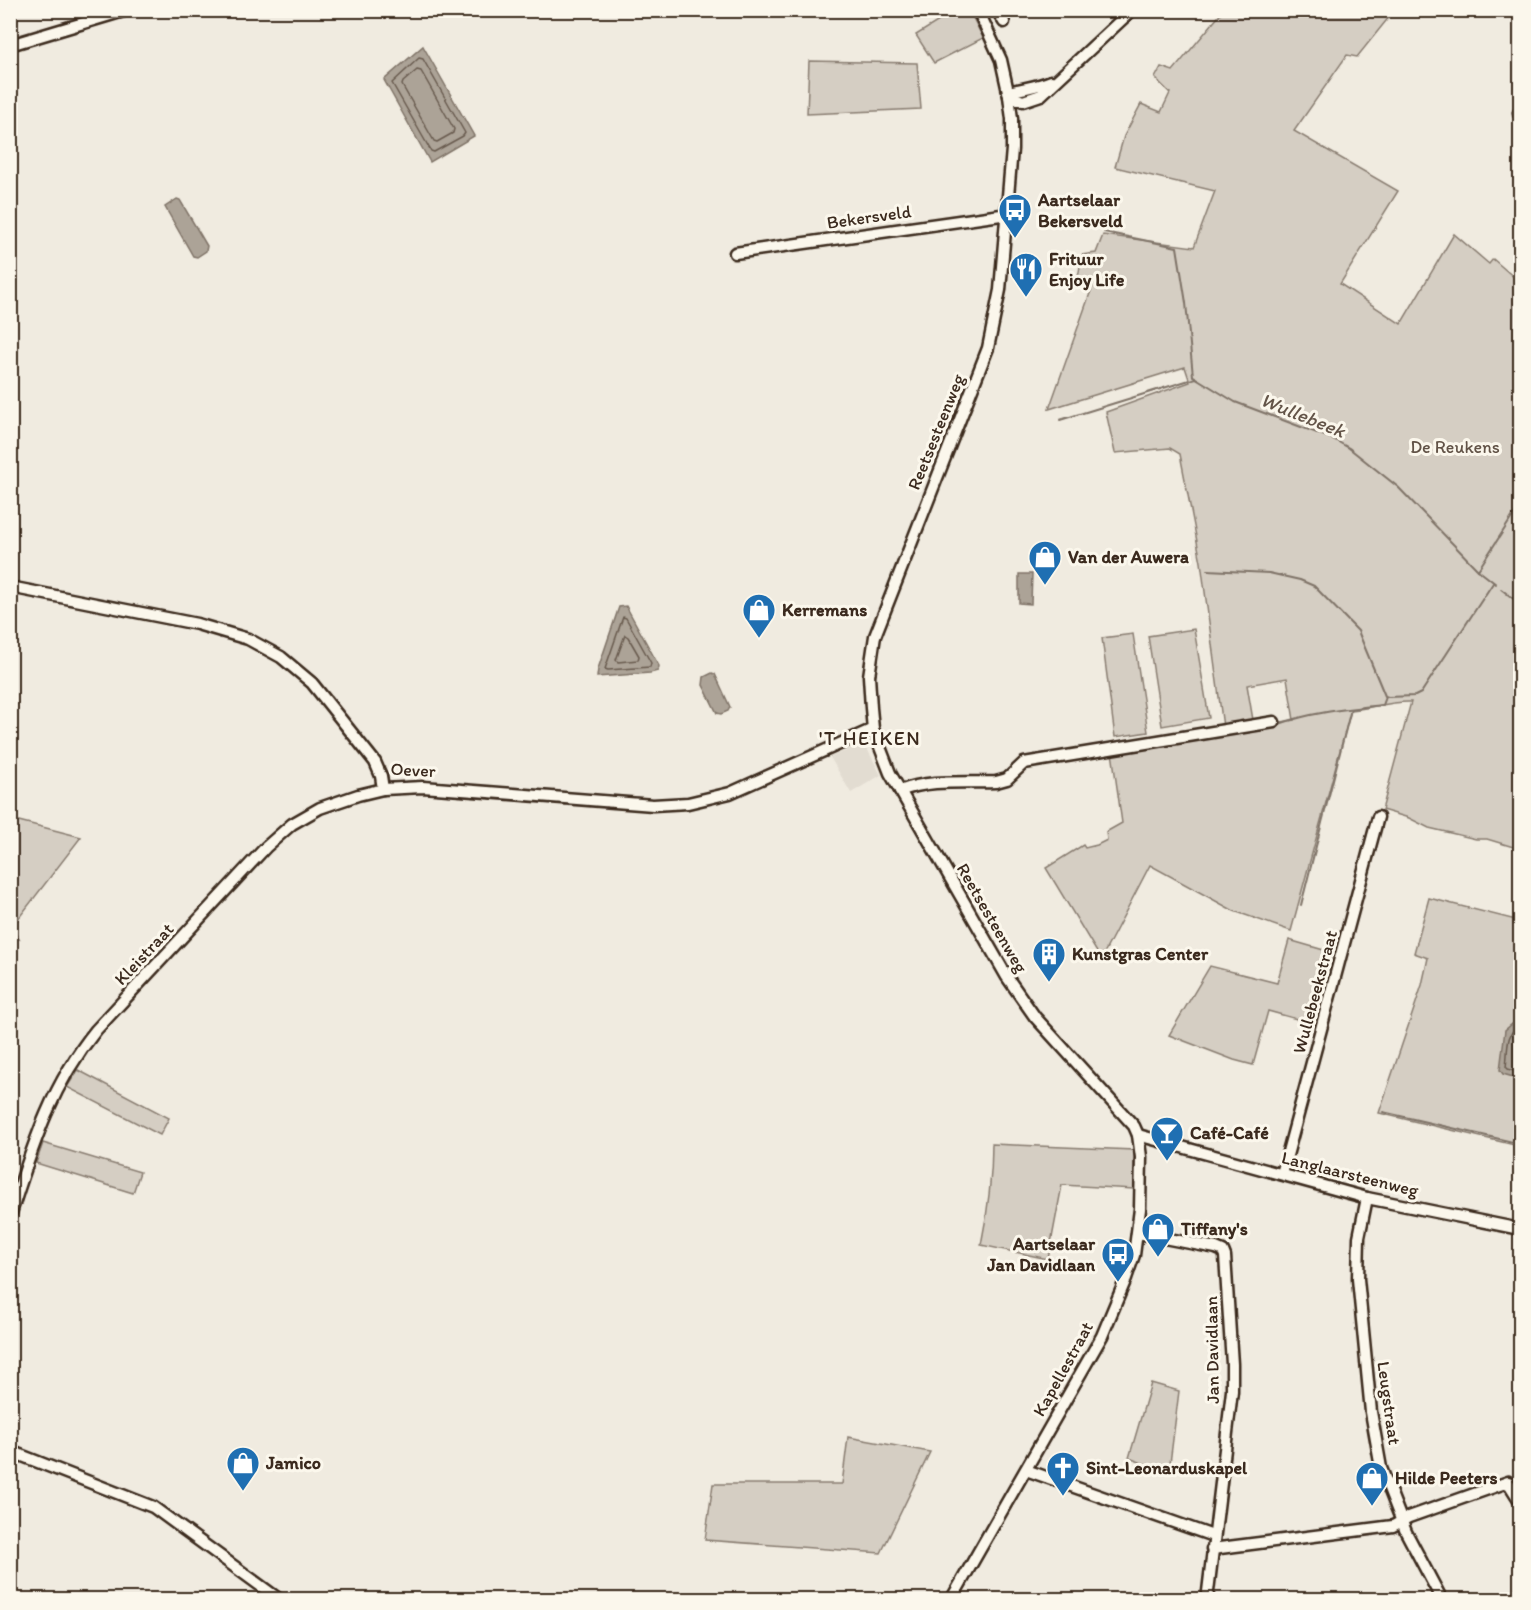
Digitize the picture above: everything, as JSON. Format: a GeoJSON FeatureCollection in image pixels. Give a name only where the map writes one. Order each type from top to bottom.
{"type":"FeatureCollection","features":[{"type":"Feature","properties":{"kind":"street"},"geometry":{"type":"LineString","coordinates":[[10,45],[127,10]]}},
{"type":"Feature","properties":{"kind":"street","name":"Reetsesteenweg"},"geometry":{"type":"LineString","coordinates":[[978,10],[1004,73],[1012,119],[1008,214],[1000,290],[988,348],[886,603],[875,636],[869,676],[873,729],[890,773],[1007,977],[1035,1017],[1128,1118],[1138,1135]]}},
{"type":"Feature","properties":{"kind":"street"},"geometry":{"type":"LineString","coordinates":[[997,10],[1004,22]]}},
{"type":"Feature","properties":{"kind":"street"},"geometry":{"type":"LineString","coordinates":[[1009,94],[1023,101],[1041,95],[1054,80],[1132,10]]}},
{"type":"Feature","properties":{"kind":"street"},"geometry":{"type":"LineString","coordinates":[[1004,73],[1023,87]]}},
{"type":"Feature","properties":{"kind":"street"},"geometry":{"type":"LineString","coordinates":[[1009,94],[1023,87],[1040,86],[1054,80]]}},
{"type":"Feature","properties":{"kind":"street"},"geometry":{"type":"LineString","coordinates":[[1012,119],[1023,101]]}},
{"type":"Feature","properties":{"kind":"street","name":"Bekersveld"},"geometry":{"type":"LineString","coordinates":[[735,253],[1008,214]]}},
{"type":"Feature","properties":{"kind":"street","name":"Oever"},"geometry":{"type":"LineString","coordinates":[[10,588],[197,624],[249,639],[281,657],[312,683],[375,762],[383,789],[423,787],[653,806],[688,804],[744,788],[873,729]]}},
{"type":"Feature","properties":{"kind":"street"},"geometry":{"type":"LineString","coordinates":[[900,791],[928,783],[996,783],[1006,779],[1024,763],[1274,722]]}},
{"type":"Feature","properties":{"kind":"street","name":"Kleistraat"},"geometry":{"type":"LineString","coordinates":[[10,1216],[39,1128],[49,1105],[71,1062],[96,1030],[266,847],[292,824],[339,801],[383,789]]}},
{"type":"Feature","properties":{"kind":"street","name":"Wullebeekstraat"},"geometry":{"type":"LineString","coordinates":[[1282,1174],[1378,817]]}},
{"type":"Feature","properties":{"kind":"street","name":"Langlaarsteenweg"},"geometry":{"type":"LineString","coordinates":[[1138,1135],[1367,1198],[1521,1229]]}},
{"type":"Feature","properties":{"kind":"street","name":"Kapellestraat"},"geometry":{"type":"LineString","coordinates":[[951,1599],[1113,1313],[1134,1255],[1138,1233],[1141,1172],[1138,1135]]}},
{"type":"Feature","properties":{"kind":"street","name":"Leugstraat"},"geometry":{"type":"LineString","coordinates":[[1367,1198],[1359,1237],[1358,1279],[1371,1412],[1381,1468],[1402,1521],[1442,1599]]}},
{"type":"Feature","properties":{"kind":"street","name":"Jan Davidlaan"},"geometry":{"type":"LineString","coordinates":[[1138,1233],[1216,1248],[1223,1251],[1226,1256],[1232,1391],[1207,1599]]}},
{"type":"Feature","properties":{"kind":"street"},"geometry":{"type":"LineString","coordinates":[[10,1451],[153,1507],[280,1599]]}},
{"type":"Feature","properties":{"kind":"street"},"geometry":{"type":"LineString","coordinates":[[1026,1470],[1213,1536]]}},
{"type":"Feature","properties":{"kind":"street"},"geometry":{"type":"LineString","coordinates":[[1212,1549],[1393,1526],[1509,1482],[1521,1501]]}},
{"type":"Feature","properties":{"kind":"shaded area"},"geometry":{"type":"Polygon","coordinates":[[[864,743],[881,775],[851,793],[830,757],[864,743]]]}},
{"type":"Feature","properties":{"kind":"green space"},"geometry":{"type":"Polygon","coordinates":[[[969,10],[983,38],[934,63],[916,35],[955,11],[969,10]]]}},
{"type":"Feature","properties":{"kind":"green space","name":"De Reukens"},"geometry":{"type":"Polygon","coordinates":[[[1223,11],[1394,11],[1357,57],[1347,55],[1294,131],[1398,191],[1340,284],[1401,324],[1454,234],[1489,264],[1493,259],[1516,279],[1520,275],[1520,849],[1487,839],[1476,839],[1429,828],[1409,818],[1382,810],[1411,702],[1351,710],[1291,931],[1234,911],[1150,865],[1101,959],[1046,868],[1083,845],[1085,848],[1107,840],[1106,832],[1122,823],[1111,745],[1223,727],[1201,562],[1180,454],[1170,448],[1115,453],[1106,412],[1190,382],[1185,367],[1049,409],[1094,282],[1078,278],[1082,255],[1096,253],[1103,235],[1194,247],[1215,191],[1115,167],[1124,136],[1141,104],[1161,112],[1170,93],[1155,78],[1161,67],[1173,71],[1223,11]],[[1287,678],[1247,685],[1254,726],[1294,720],[1287,678]]]}},
{"type":"Feature","properties":{"kind":"green space"},"geometry":{"type":"Polygon","coordinates":[[[809,61],[917,63],[921,109],[807,114],[809,61]]]}},
{"type":"Feature","properties":{"kind":"green space"},"geometry":{"type":"Polygon","coordinates":[[[1194,629],[1209,718],[1162,726],[1148,636],[1194,629]]]}},
{"type":"Feature","properties":{"kind":"green space"},"geometry":{"type":"Polygon","coordinates":[[[1133,634],[1148,732],[1115,737],[1102,638],[1133,634]]]}},
{"type":"Feature","properties":{"kind":"green space"},"geometry":{"type":"Polygon","coordinates":[[[11,819],[81,837],[11,928],[11,819]]]}},
{"type":"Feature","properties":{"kind":"green space"},"geometry":{"type":"Polygon","coordinates":[[[1429,898],[1520,921],[1520,1128],[1515,1145],[1379,1113],[1422,985],[1428,958],[1414,953],[1429,898]]]}},
{"type":"Feature","properties":{"kind":"green space"},"geometry":{"type":"Polygon","coordinates":[[[11,928],[19,939],[11,937],[11,928]]]}},
{"type":"Feature","properties":{"kind":"green space"},"geometry":{"type":"Polygon","coordinates":[[[1289,940],[1334,953],[1337,957],[1326,1006],[1314,1002],[1308,1020],[1304,1021],[1268,1011],[1253,1065],[1169,1035],[1210,966],[1277,983],[1289,940]]]}},
{"type":"Feature","properties":{"kind":"green space"},"geometry":{"type":"Polygon","coordinates":[[[78,1070],[169,1118],[160,1135],[67,1087],[78,1070]]]}},
{"type":"Feature","properties":{"kind":"green space"},"geometry":{"type":"Polygon","coordinates":[[[43,1143],[140,1172],[133,1193],[36,1163],[43,1143]]]}},
{"type":"Feature","properties":{"kind":"green space"},"geometry":{"type":"Polygon","coordinates":[[[992,1144],[1134,1150],[1134,1189],[1062,1185],[1048,1259],[981,1245],[989,1195],[992,1144]]]}},
{"type":"Feature","properties":{"kind":"green space"},"geometry":{"type":"Polygon","coordinates":[[[1151,1383],[1179,1391],[1169,1471],[1129,1458],[1151,1383]]]}},
{"type":"Feature","properties":{"kind":"green space"},"geometry":{"type":"Polygon","coordinates":[[[848,1437],[930,1452],[881,1553],[705,1540],[713,1484],[842,1484],[848,1437]]]}},
{"type":"Feature","properties":{"kind":"water"},"geometry":{"type":"Polygon","coordinates":[[[423,46],[474,136],[430,162],[384,80],[423,46]]]}},
{"type":"Feature","properties":{"kind":"water"},"geometry":{"type":"Polygon","coordinates":[[[177,199],[180,200],[207,246],[206,251],[197,257],[193,256],[165,207],[177,199]]]}},
{"type":"Feature","properties":{"kind":"water"},"geometry":{"type":"Polygon","coordinates":[[[1019,574],[1032,574],[1031,604],[1019,603],[1019,574]]]}},
{"type":"Feature","properties":{"kind":"water"},"geometry":{"type":"Polygon","coordinates":[[[626,606],[659,666],[658,671],[597,677],[619,607],[626,606]]]}},
{"type":"Feature","properties":{"kind":"water"},"geometry":{"type":"Polygon","coordinates":[[[715,674],[730,707],[728,711],[721,714],[717,713],[703,685],[704,677],[715,674]]]}},
{"type":"Feature","properties":{"kind":"water"},"geometry":{"type":"Polygon","coordinates":[[[1520,1020],[1520,1079],[1503,1074],[1500,1070],[1505,1030],[1520,1020]]]}},
{"type":"Feature","properties":{"kind":"waterway"},"geometry":{"type":"LineString","coordinates":[[1513,117],[1512,112],[1520,99]]}},
{"type":"Feature","properties":{"kind":"waterway"},"geometry":{"type":"LineString","coordinates":[[1104,232],[1177,247],[1186,303],[1193,376],[1195,377]]}},
{"type":"Feature","properties":{"kind":"waterway","name":"Wullebeek"},"geometry":{"type":"LineString","coordinates":[[1060,420],[1196,378],[1235,402],[1333,439],[1349,448],[1398,487],[1478,570],[1496,584]]}},
{"type":"Feature","properties":{"kind":"waterway"},"geometry":{"type":"LineString","coordinates":[[1478,570],[1520,505]]}},
{"type":"Feature","properties":{"kind":"waterway"},"geometry":{"type":"LineString","coordinates":[[1207,570],[1269,573],[1300,580],[1314,586],[1358,631],[1385,696],[1388,697],[1415,696],[1421,693],[1493,583]]}},
{"type":"Feature","properties":{"kind":"waterway","name":"Wullebeek"},"geometry":{"type":"LineString","coordinates":[[1501,589],[1520,604]]}},
{"type":"Feature","properties":{"kind":"waterway"},"geometry":{"type":"LineString","coordinates":[[1279,724],[1317,714],[1383,705],[1386,697]]}},
{"type":"Feature","properties":{"kind":"waterway"},"geometry":{"type":"LineString","coordinates":[[1301,905],[1351,709]]}},
{"type":"Feature","properties":{"kind":"waterway"},"geometry":{"type":"LineString","coordinates":[[1383,1112],[1517,1143],[1520,1122]]}},
{"type":"Feature","properties":{"kind":"place","name":"Aartselaar Bekersveld"},"geometry":{"type":"Point","coordinates":[1015,239]}},
{"type":"Feature","properties":{"kind":"place","name":"Frituur Enjoy Life"},"geometry":{"type":"Point","coordinates":[1026,298]}},
{"type":"Feature","properties":{"kind":"place","name":"Van der Auwera"},"geometry":{"type":"Point","coordinates":[1045,586]}},
{"type":"Feature","properties":{"kind":"place","name":"Kerremans"},"geometry":{"type":"Point","coordinates":[759,639]}},
{"type":"Feature","properties":{"kind":"place","name":"Kunstgras Center"},"geometry":{"type":"Point","coordinates":[1049,983]}},
{"type":"Feature","properties":{"kind":"place","name":"Café-Café"},"geometry":{"type":"Point","coordinates":[1167,1162]}},
{"type":"Feature","properties":{"kind":"place","name":"Tiffany's"},"geometry":{"type":"Point","coordinates":[1158,1258]}},
{"type":"Feature","properties":{"kind":"place","name":"Aartselaar Jan Davidlaan"},"geometry":{"type":"Point","coordinates":[1118,1283]}},
{"type":"Feature","properties":{"kind":"place","name":"Jamico"},"geometry":{"type":"Point","coordinates":[243,1492]}},
{"type":"Feature","properties":{"kind":"place","name":"Sint-Leonarduskapel"},"geometry":{"type":"Point","coordinates":[1063,1497]}},
{"type":"Feature","properties":{"kind":"place","name":"Hilde Peeters"},"geometry":{"type":"Point","coordinates":[1372,1507]}},
{"type":"Feature","properties":{"kind":"district","name":"'T HEIKEN"},"geometry":{"type":"Point","coordinates":[870,738]}}]}
